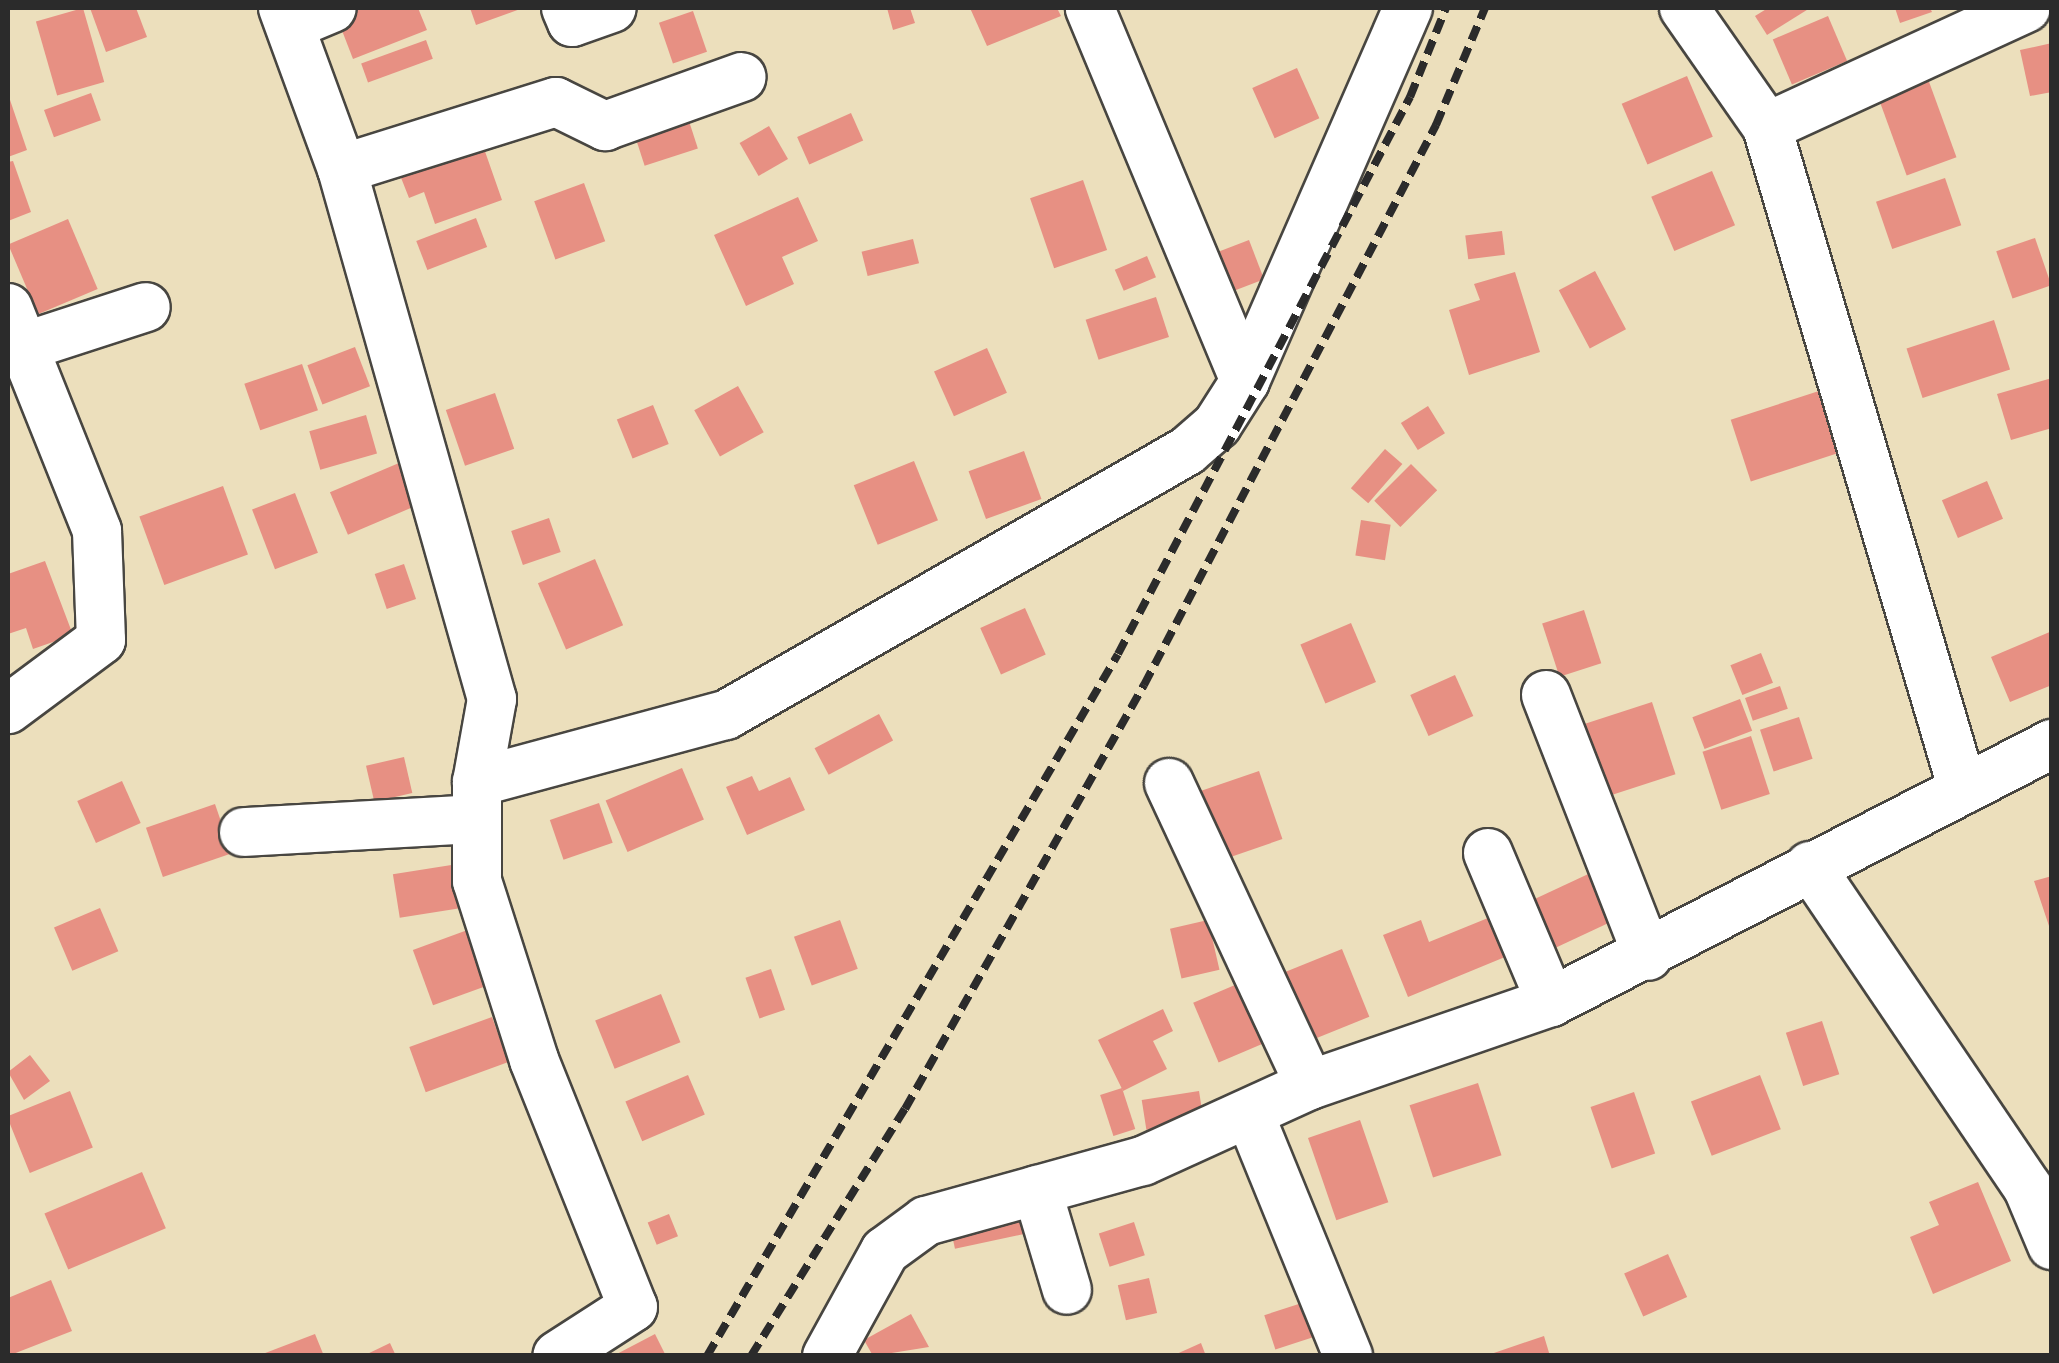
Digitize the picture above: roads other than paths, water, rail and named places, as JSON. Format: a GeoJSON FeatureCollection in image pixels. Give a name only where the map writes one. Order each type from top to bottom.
{"type":"FeatureCollection","features":[{"type":"Feature","properties":{"kind":"street"},"geometry":{"type":"LineString","coordinates":[[566,8],[572,22],[612,8]]}},
{"type":"Feature","properties":{"kind":"street"},"geometry":{"type":"LineString","coordinates":[[1090,8],[1245,381]]}},
{"type":"Feature","properties":{"kind":"street"},"geometry":{"type":"LineString","coordinates":[[244,832],[477,801],[726,715],[1188,451],[1245,381],[1408,8]]}},
{"type":"Feature","properties":{"kind":"street"},"geometry":{"type":"LineString","coordinates":[[1684,8],[1767,127],[1963,790]]}},
{"type":"Feature","properties":{"kind":"street"},"geometry":{"type":"LineString","coordinates":[[1767,127],[2026,8]]}},
{"type":"Feature","properties":{"kind":"street"},"geometry":{"type":"LineString","coordinates":[[302,13],[342,169],[492,699],[477,801],[478,881],[528,1042],[633,1307],[557,1356]]}},
{"type":"Feature","properties":{"kind":"street"},"geometry":{"type":"LineString","coordinates":[[342,169],[556,102],[604,126],[742,77]]}},
{"type":"Feature","properties":{"kind":"street"},"geometry":{"type":"LineString","coordinates":[[8,709],[101,640],[97,531],[15,328],[146,306]]}},
{"type":"Feature","properties":{"kind":"street"},"geometry":{"type":"LineString","coordinates":[[1546,695],[1648,956]]}},
{"type":"Feature","properties":{"kind":"street"},"geometry":{"type":"LineString","coordinates":[[827,1356],[904,1233],[1252,1118],[1310,1085],[1551,1002],[1648,956],[1810,866],[2052,744]]}},
{"type":"Feature","properties":{"kind":"street"},"geometry":{"type":"LineString","coordinates":[[1169,783],[1310,1085]]}},
{"type":"Feature","properties":{"kind":"street"},"geometry":{"type":"LineString","coordinates":[[1488,853],[1551,1002]]}},
{"type":"Feature","properties":{"kind":"street"},"geometry":{"type":"LineString","coordinates":[[1810,866],[2028,1188],[2052,1245]]}},
{"type":"Feature","properties":{"kind":"street"},"geometry":{"type":"LineString","coordinates":[[1252,1118],[1348,1356]]}},
{"type":"Feature","properties":{"kind":"street"},"geometry":{"type":"LineString","coordinates":[[1037,1190],[1066,1290]]}},
{"type":"Feature","properties":{"kind":"railway"},"geometry":{"type":"LineString","coordinates":[[707,1356],[1118,654],[1410,97],[1446,8]]}},
{"type":"Feature","properties":{"kind":"railway"},"geometry":{"type":"LineString","coordinates":[[751,1356],[905,1109],[1144,685],[1436,125],[1485,8]]}}]}
